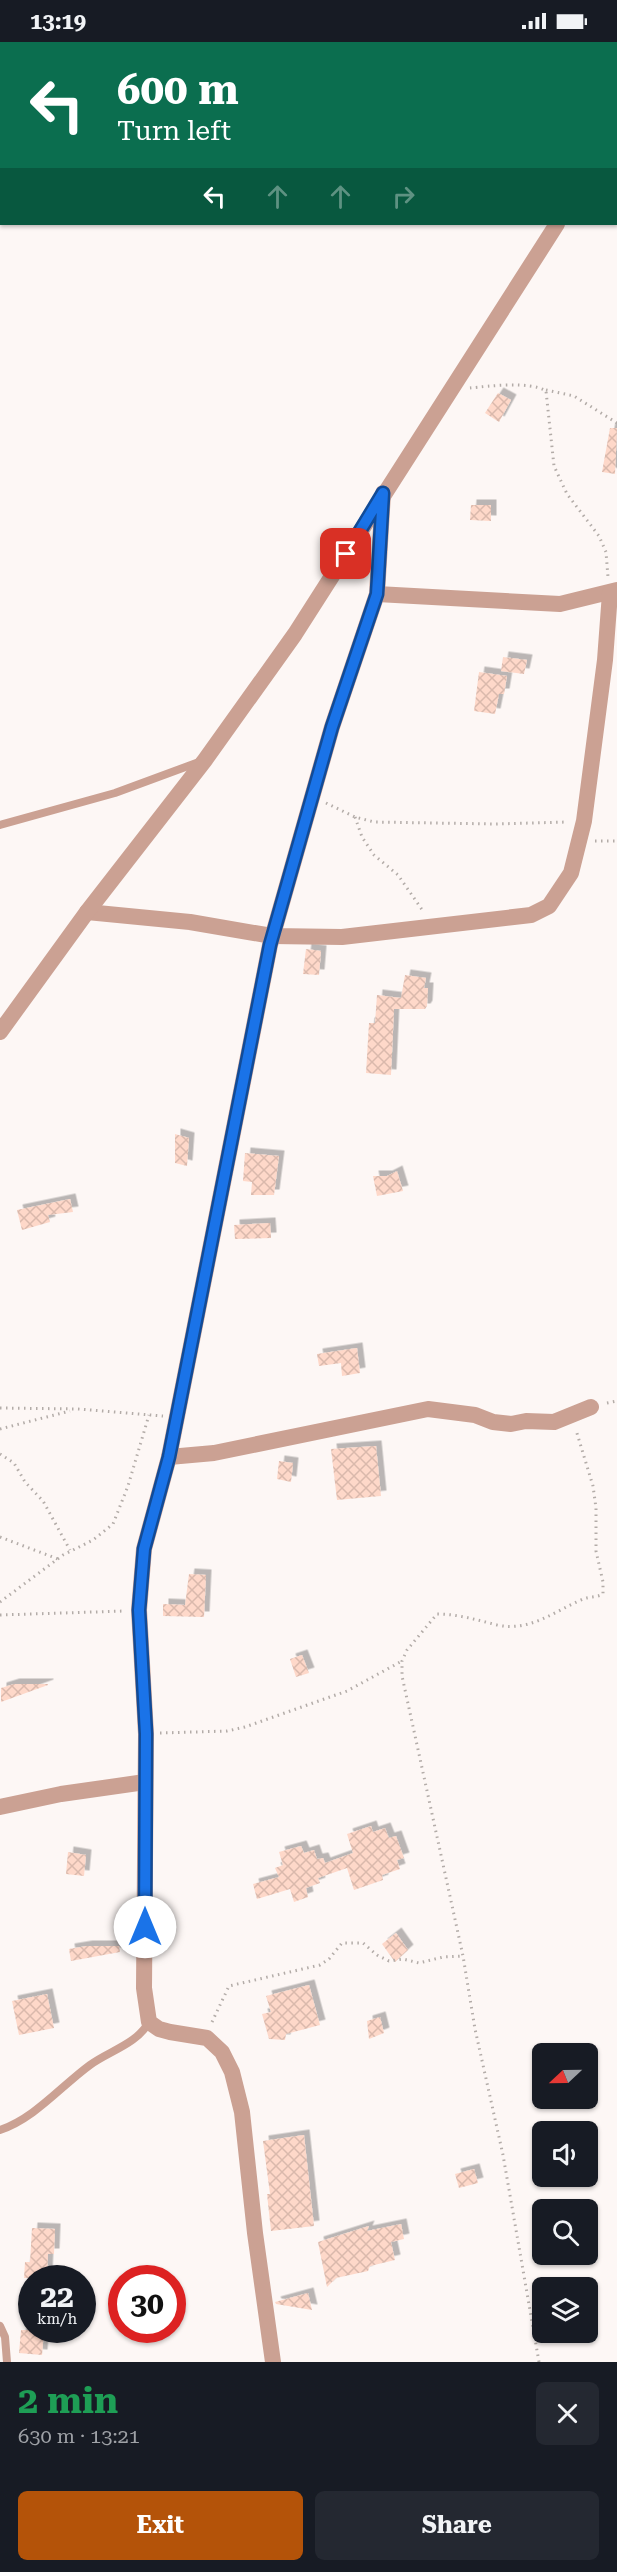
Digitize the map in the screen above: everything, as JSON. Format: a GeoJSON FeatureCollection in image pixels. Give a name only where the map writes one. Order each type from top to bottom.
{"type":"FeatureCollection","features":[{"type":"Feature","properties":{"kind":"street"},"geometry":{"type":"LineString","coordinates":[[0,1032],[87,912],[205,760],[295,634],[556,225]]}},
{"type":"Feature","properties":{"kind":"street"},"geometry":{"type":"LineString","coordinates":[[273,2362],[255,2233],[242,2112],[232,2072],[222,2052],[207,2038],[159,2029],[150,2022],[144,1988],[146,1734],[139,1610],[144,1549],[169,1457],[272,936],[332,727],[377,594],[383,493]]}},
{"type":"Feature","properties":{"kind":"street"},"geometry":{"type":"LineString","coordinates":[[87,912],[190,922],[272,936],[342,937],[531,915],[549,906],[571,873],[582,828],[613,592],[560,604],[377,594]]}},
{"type":"Feature","properties":{"kind":"street"},"geometry":{"type":"LineString","coordinates":[[169,1457],[214,1453],[428,1409],[475,1415],[493,1422],[511,1424],[526,1421],[554,1422],[583,1411]]}},
{"type":"Feature","properties":{"kind":"street"},"geometry":{"type":"LineString","coordinates":[[0,1807],[61,1794],[146,1782]]}},
{"type":"Feature","properties":{"kind":"lane"},"geometry":{"type":"LineString","coordinates":[[0,825],[115,793],[205,760]]}},
{"type":"Feature","properties":{"kind":"lane"},"geometry":{"type":"LineString","coordinates":[[0,2130],[33,2112],[91,2064],[140,2034],[150,2022]]}},
{"type":"Feature","properties":{"kind":"lane"},"geometry":{"type":"LineString","coordinates":[[0,2326],[4,2337],[7,2362]]}},
{"type":"Feature","properties":{"kind":"path"},"geometry":{"type":"LineString","coordinates":[[452,389],[499,386],[544,390],[574,396],[617,423]]}},
{"type":"Feature","properties":{"kind":"path"},"geometry":{"type":"LineString","coordinates":[[544,390],[554,466],[567,494],[589,520],[603,544],[613,592]]}},
{"type":"Feature","properties":{"kind":"path"},"geometry":{"type":"LineString","coordinates":[[312,797],[355,817],[374,822],[582,828],[596,842],[617,841]]}},
{"type":"Feature","properties":{"kind":"path"},"geometry":{"type":"LineString","coordinates":[[355,817],[362,837],[374,855],[398,875],[433,926]]}},
{"type":"Feature","properties":{"kind":"path"},"geometry":{"type":"LineString","coordinates":[[0,1408],[78,1409],[177,1417]]}},
{"type":"Feature","properties":{"kind":"path"},"geometry":{"type":"LineString","coordinates":[[0,1429],[78,1409]]}},
{"type":"Feature","properties":{"kind":"path"},"geometry":{"type":"LineString","coordinates":[[539,2362],[503,2155],[475,2029],[463,1956],[441,1864],[422,1762],[409,1714],[402,1676],[402,1661],[407,1650],[437,1614],[482,1619],[497,1625],[525,1626],[548,1618],[584,1598],[603,1594],[603,1582],[596,1551],[596,1508],[593,1486],[576,1436],[583,1411]]}},
{"type":"Feature","properties":{"kind":"path"},"geometry":{"type":"LineString","coordinates":[[0,1602],[70,1550],[93,1540],[113,1524],[128,1486],[149,1415]]}},
{"type":"Feature","properties":{"kind":"path"},"geometry":{"type":"LineString","coordinates":[[0,1454],[14,1463],[29,1487],[43,1501],[70,1550]]}},
{"type":"Feature","properties":{"kind":"path"},"geometry":{"type":"LineString","coordinates":[[0,1537],[58,1559]]}},
{"type":"Feature","properties":{"kind":"path"},"geometry":{"type":"LineString","coordinates":[[0,1615],[139,1610]]}},
{"type":"Feature","properties":{"kind":"path"},"geometry":{"type":"LineString","coordinates":[[146,1734],[227,1731],[245,1727],[347,1690],[402,1661]]}},
{"type":"Feature","properties":{"kind":"path"},"geometry":{"type":"LineString","coordinates":[[202,2036],[217,2015],[230,1986],[320,1965],[329,1959],[342,1943],[363,1943],[376,1955],[389,1961],[403,1959],[419,1963],[442,1957],[463,1956]]}},
{"type":"Feature","properties":{"kind":"building"},"geometry":{"type":"Polygon","coordinates":[[[498,393],[511,400],[499,422],[485,413],[498,393]]]}},
{"type":"Feature","properties":{"kind":"building"},"geometry":{"type":"Polygon","coordinates":[[[610,428],[617,428],[615,474],[602,472],[610,428]]]}},
{"type":"Feature","properties":{"kind":"building"},"geometry":{"type":"Polygon","coordinates":[[[471,505],[491,505],[491,521],[470,520],[471,505]]]}},
{"type":"Feature","properties":{"kind":"building"},"geometry":{"type":"Polygon","coordinates":[[[503,657],[527,660],[524,674],[501,671],[503,657]]]}},
{"type":"Feature","properties":{"kind":"building"},"geometry":{"type":"Polygon","coordinates":[[[479,672],[507,676],[504,694],[499,694],[495,714],[474,711],[479,672]]]}},
{"type":"Feature","properties":{"kind":"building"},"geometry":{"type":"Polygon","coordinates":[[[306,949],[321,951],[319,975],[303,974],[306,949]]]}},
{"type":"Feature","properties":{"kind":"building"},"geometry":{"type":"Polygon","coordinates":[[[405,975],[426,978],[424,988],[428,988],[427,1006],[425,1009],[394,1009],[391,1075],[366,1073],[369,1023],[375,1023],[377,995],[401,998],[405,975]]]}},
{"type":"Feature","properties":{"kind":"building"},"geometry":{"type":"Polygon","coordinates":[[[175,1134],[189,1138],[187,1166],[175,1163],[175,1134]]]}},
{"type":"Feature","properties":{"kind":"building"},"geometry":{"type":"Polygon","coordinates":[[[245,1153],[279,1156],[274,1195],[251,1195],[252,1182],[243,1181],[245,1153]]]}},
{"type":"Feature","properties":{"kind":"building"},"geometry":{"type":"Polygon","coordinates":[[[397,1171],[403,1191],[377,1196],[373,1176],[387,1176],[397,1171]]]}},
{"type":"Feature","properties":{"kind":"building"},"geometry":{"type":"Polygon","coordinates":[[[70,1199],[73,1212],[48,1215],[50,1222],[22,1230],[17,1210],[70,1199]]]}},
{"type":"Feature","properties":{"kind":"building"},"geometry":{"type":"Polygon","coordinates":[[[270,1223],[271,1238],[235,1239],[234,1225],[270,1223]]]}},
{"type":"Feature","properties":{"kind":"building"},"geometry":{"type":"Polygon","coordinates":[[[357,1348],[360,1373],[342,1376],[341,1363],[319,1366],[317,1354],[357,1348]]]}},
{"type":"Feature","properties":{"kind":"building"},"geometry":{"type":"Polygon","coordinates":[[[376,1446],[381,1496],[337,1500],[331,1449],[376,1446]]]}},
{"type":"Feature","properties":{"kind":"building"},"geometry":{"type":"Polygon","coordinates":[[[279,1461],[293,1463],[291,1482],[277,1479],[279,1461]]]}},
{"type":"Feature","properties":{"kind":"building"},"geometry":{"type":"Polygon","coordinates":[[[189,1574],[206,1575],[204,1617],[163,1616],[163,1604],[185,1605],[189,1574]]]}},
{"type":"Feature","properties":{"kind":"building"},"geometry":{"type":"Polygon","coordinates":[[[302,1655],[309,1673],[296,1677],[290,1659],[302,1655]]]}},
{"type":"Feature","properties":{"kind":"building"},"geometry":{"type":"Polygon","coordinates":[[[14,1684],[48,1685],[1,1702],[1,1688],[14,1684]]]}},
{"type":"Feature","properties":{"kind":"building"},"geometry":{"type":"Polygon","coordinates":[[[371,1826],[373,1832],[385,1828],[389,1838],[396,1836],[404,1858],[397,1860],[400,1869],[382,1875],[383,1880],[354,1890],[347,1868],[318,1878],[320,1883],[306,1888],[308,1897],[294,1902],[290,1889],[257,1899],[253,1884],[279,1877],[275,1868],[283,1865],[279,1852],[301,1846],[304,1853],[314,1850],[317,1859],[323,1858],[325,1863],[353,1853],[347,1834],[371,1826]]]}},
{"type":"Feature","properties":{"kind":"building"},"geometry":{"type":"Polygon","coordinates":[[[68,1852],[86,1855],[84,1876],[66,1874],[68,1852]]]}},
{"type":"Feature","properties":{"kind":"building"},"geometry":{"type":"Polygon","coordinates":[[[396,1933],[408,1950],[395,1962],[382,1944],[396,1933]]]}},
{"type":"Feature","properties":{"kind":"building"},"geometry":{"type":"Polygon","coordinates":[[[87,1946],[119,1946],[120,1952],[71,1961],[69,1949],[87,1946]]]}},
{"type":"Feature","properties":{"kind":"building"},"geometry":{"type":"Polygon","coordinates":[[[309,1985],[320,2025],[286,2034],[285,2040],[269,2039],[262,2014],[271,2012],[266,1996],[309,1985]]]}},
{"type":"Feature","properties":{"kind":"building"},"geometry":{"type":"Polygon","coordinates":[[[47,1994],[54,2028],[19,2035],[12,2001],[47,1994]]]}},
{"type":"Feature","properties":{"kind":"building"},"geometry":{"type":"Polygon","coordinates":[[[380,2017],[384,2033],[369,2039],[367,2021],[380,2017]]]}},
{"type":"Feature","properties":{"kind":"building"},"geometry":{"type":"Polygon","coordinates":[[[304,2135],[314,2226],[271,2231],[267,2194],[270,2194],[263,2141],[304,2135]]]}},
{"type":"Feature","properties":{"kind":"building"},"geometry":{"type":"Polygon","coordinates":[[[474,2169],[478,2183],[459,2188],[455,2174],[474,2169]]]}},
{"type":"Feature","properties":{"kind":"building"},"geometry":{"type":"Polygon","coordinates":[[[401,2224],[404,2239],[391,2242],[395,2260],[370,2266],[368,2271],[336,2278],[327,2287],[318,2242],[369,2226],[367,2231],[401,2224]]]}},
{"type":"Feature","properties":{"kind":"building"},"geometry":{"type":"Polygon","coordinates":[[[32,2228],[55,2229],[54,2254],[48,2254],[48,2265],[25,2265],[25,2262],[30,2262],[32,2228]]]}},
{"type":"Feature","properties":{"kind":"building"},"geometry":{"type":"Polygon","coordinates":[[[308,2293],[312,2310],[275,2302],[308,2293]]]}},
{"type":"Feature","properties":{"kind":"building"},"geometry":{"type":"Polygon","coordinates":[[[20,2343],[43,2343],[42,2355],[19,2353],[20,2343]]]}},
{"type":"Feature","properties":{"kind":"route"},"geometry":{"type":"LineString","coordinates":[[145,1927],[146,1734],[139,1610],[144,1549],[169,1457],[270,945],[332,727],[377,594],[383,493],[346,554]]}}]}
